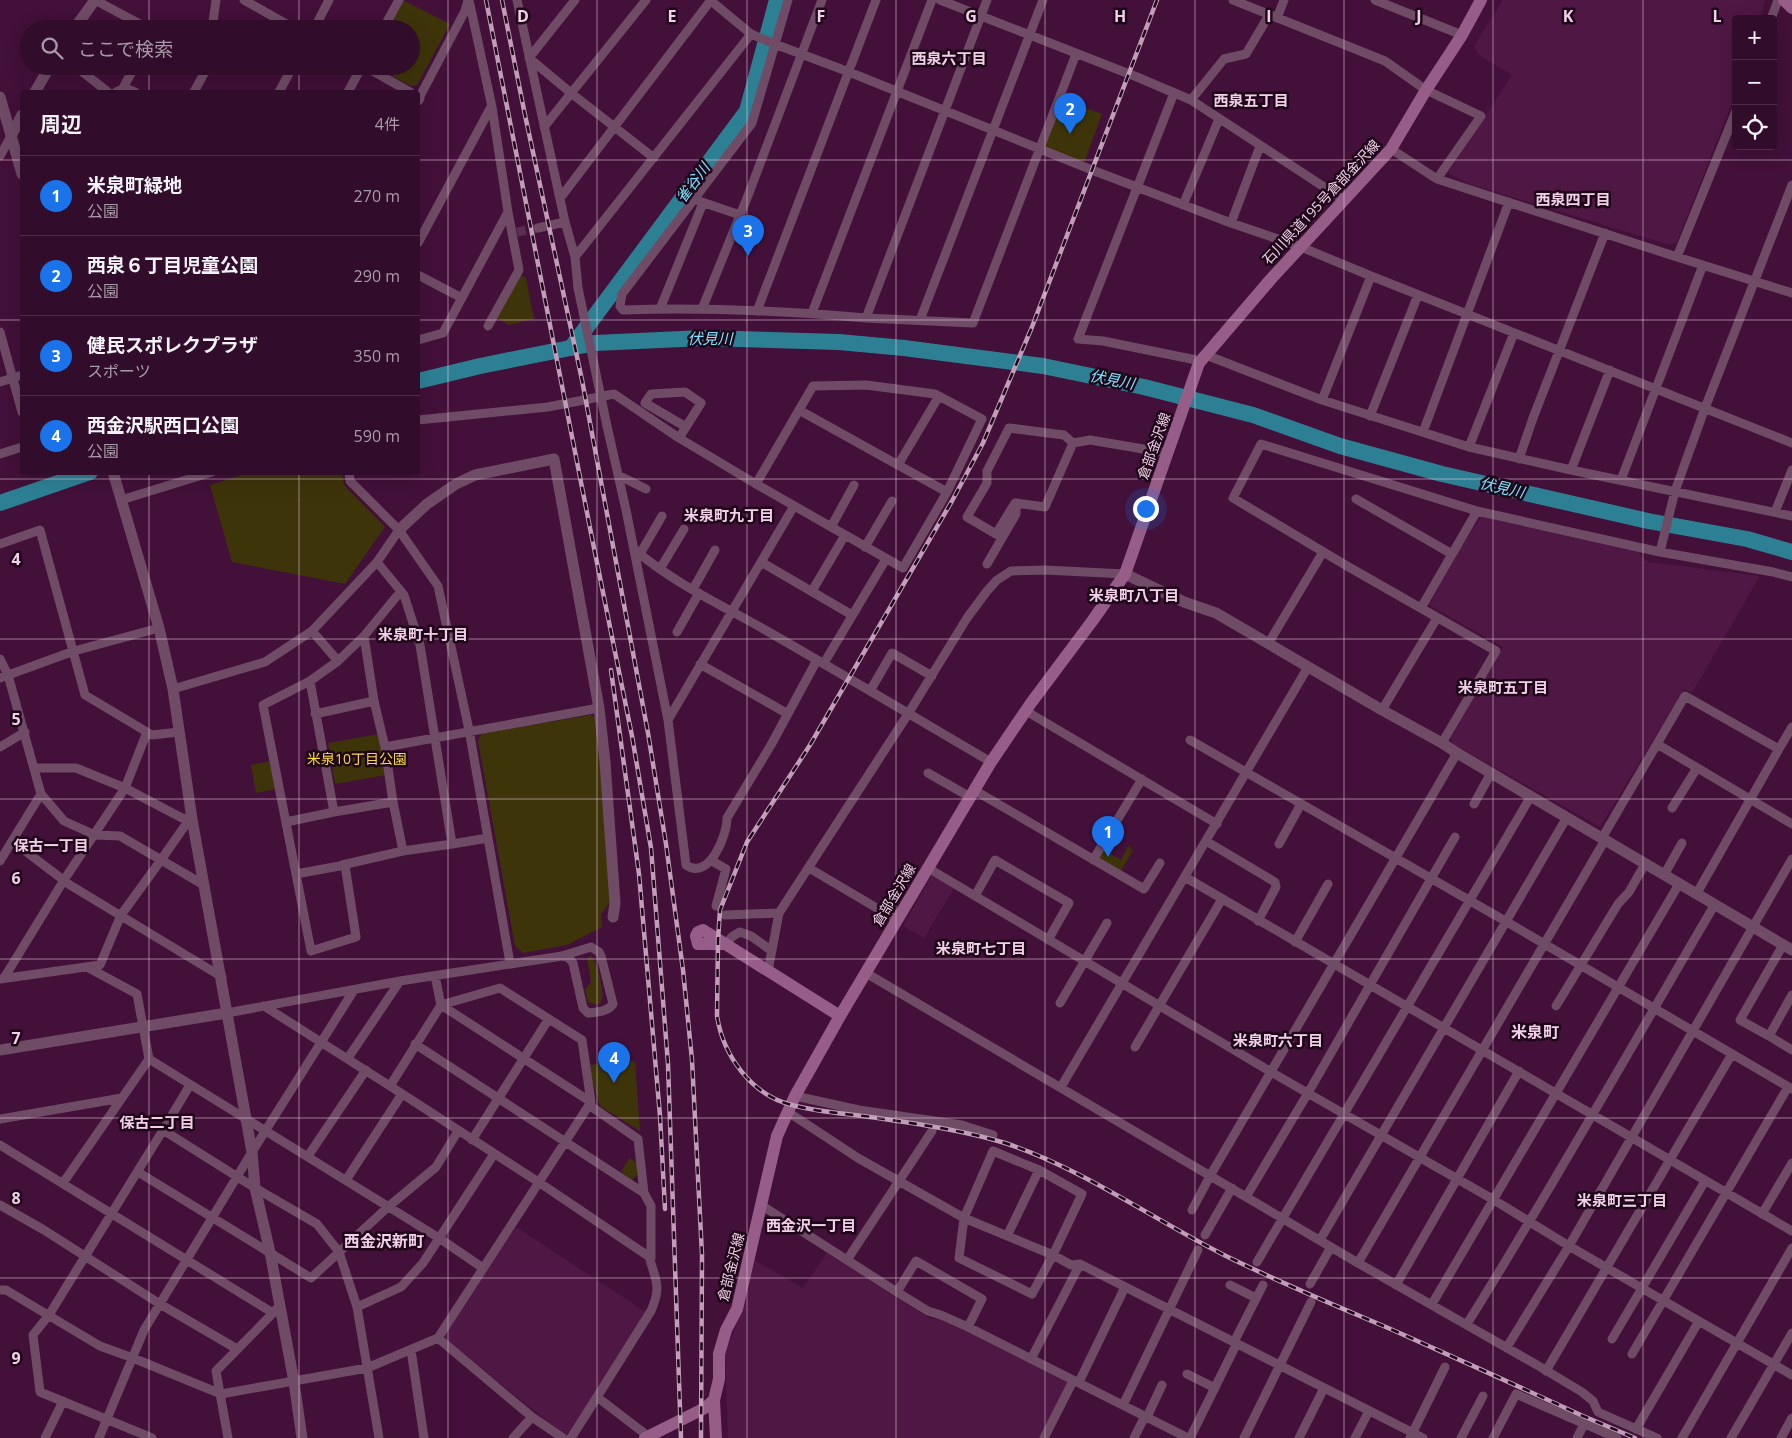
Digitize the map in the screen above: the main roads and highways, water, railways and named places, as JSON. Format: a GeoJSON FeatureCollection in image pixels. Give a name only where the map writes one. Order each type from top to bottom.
{"type":"FeatureCollection","features":[{"type":"Feature","properties":{"kind":"main road","name":"石川県道195号倉部金沢線"},"geometry":{"type":"LineString","coordinates":[[1202,359],[1270,279],[1302,247],[1391,149],[1462,35],[1481,0]]}},
{"type":"Feature","properties":{"kind":"main road"},"geometry":{"type":"LineString","coordinates":[[1784,0],[1792,8]]}},
{"type":"Feature","properties":{"kind":"main road","name":"倉部金沢線"},"geometry":{"type":"LineString","coordinates":[[716,1438],[714,1400],[719,1379],[719,1354],[726,1330],[736,1309],[777,1136],[795,1096],[990,762],[1125,574],[1202,359]]}},
{"type":"Feature","properties":{"kind":"main road"},"geometry":{"type":"LineString","coordinates":[[725,944],[840,1016]]}},
{"type":"Feature","properties":{"kind":"main road"},"geometry":{"type":"LineString","coordinates":[[647,1437],[705,1408],[714,1400]]}},
{"type":"Feature","properties":{"kind":"waterway","name":"雀谷川"},"geometry":{"type":"LineString","coordinates":[[571,348],[747,111],[777,0]]}},
{"type":"Feature","properties":{"kind":"waterway","name":"伏見川"},"geometry":{"type":"LineString","coordinates":[[420,381],[480,366],[595,343],[703,338],[839,342],[904,348],[1043,366],[1144,387],[1253,415],[1340,446],[1442,474],[1648,521],[1747,539],[1792,552]]}},
{"type":"Feature","properties":{"kind":"waterway","name":"伏見川"},"geometry":{"type":"LineString","coordinates":[[0,503],[81,475]]}},
{"type":"Feature","properties":{"kind":"tunnel"},"geometry":{"type":"LineString","coordinates":[[517,232],[538,228]]}},
{"type":"Feature","properties":{"kind":"railway"},"geometry":{"type":"LineString","coordinates":[[486,0],[632,736],[651,848],[668,1064],[681,1438]]}},
{"type":"Feature","properties":{"kind":"railway"},"geometry":{"type":"LineString","coordinates":[[502,0],[582,380],[648,733],[666,844],[683,970],[692,1060],[702,1255],[701,1438]]}},
{"type":"Feature","properties":{"kind":"railway"},"geometry":{"type":"LineString","coordinates":[[1157,0],[1032,327],[983,443],[952,501],[810,745],[747,842],[720,910],[717,1016],[720,1031],[725,1045],[741,1071],[752,1083],[777,1100],[815,1110],[899,1121],[960,1132],[1005,1143],[1034,1154],[1091,1181],[1200,1243],[1249,1267],[1635,1438]]}},
{"type":"Feature","properties":{"kind":"railway"},"geometry":{"type":"LineString","coordinates":[[611,670],[639,874],[660,1116],[665,1209]]}},
{"type":"Feature","properties":{"kind":"place","name":"西泉６丁目児童公園"},"geometry":{"type":"Point","coordinates":[1070,134]}},
{"type":"Feature","properties":{"kind":"place","name":"健民スポレクプラザ"},"geometry":{"type":"Point","coordinates":[748,256]}},
{"type":"Feature","properties":{"kind":"place","name":"米泉町緑地"},"geometry":{"type":"Point","coordinates":[1108,857]}},
{"type":"Feature","properties":{"kind":"place","name":"西金沢駅西口公園"},"geometry":{"type":"Point","coordinates":[614,1083]}},
{"type":"Feature","properties":{"kind":"district","name":"西泉六丁目"},"geometry":{"type":"Point","coordinates":[949,59]}},
{"type":"Feature","properties":{"kind":"district","name":"西泉五丁目"},"geometry":{"type":"Point","coordinates":[1251,101]}},
{"type":"Feature","properties":{"kind":"district","name":"西泉四丁目"},"geometry":{"type":"Point","coordinates":[1573,200]}},
{"type":"Feature","properties":{"kind":"district","name":"米泉町九丁目"},"geometry":{"type":"Point","coordinates":[729,516]}},
{"type":"Feature","properties":{"kind":"district","name":"米泉町八丁目"},"geometry":{"type":"Point","coordinates":[1134,596]}},
{"type":"Feature","properties":{"kind":"district","name":"米泉町十丁目"},"geometry":{"type":"Point","coordinates":[423,635]}},
{"type":"Feature","properties":{"kind":"district","name":"米泉町五丁目"},"geometry":{"type":"Point","coordinates":[1503,688]}},
{"type":"Feature","properties":{"kind":"district","name":"保古一丁目"},"geometry":{"type":"Point","coordinates":[51,846]}},
{"type":"Feature","properties":{"kind":"district","name":"米泉町七丁目"},"geometry":{"type":"Point","coordinates":[981,949]}},
{"type":"Feature","properties":{"kind":"district","name":"米泉町"},"geometry":{"type":"Point","coordinates":[1535,1032]}},
{"type":"Feature","properties":{"kind":"district","name":"米泉町六丁目"},"geometry":{"type":"Point","coordinates":[1278,1041]}},
{"type":"Feature","properties":{"kind":"district","name":"保古二丁目"},"geometry":{"type":"Point","coordinates":[157,1123]}},
{"type":"Feature","properties":{"kind":"district","name":"米泉町三丁目"},"geometry":{"type":"Point","coordinates":[1622,1201]}},
{"type":"Feature","properties":{"kind":"district","name":"西金沢一丁目"},"geometry":{"type":"Point","coordinates":[811,1226]}},
{"type":"Feature","properties":{"kind":"district","name":"西金沢新町"},"geometry":{"type":"Point","coordinates":[384,1241]}},
{"type":"Feature","properties":{"kind":"park label","name":"米泉10丁目公園"},"geometry":{"type":"Point","coordinates":[357,759]}}]}
